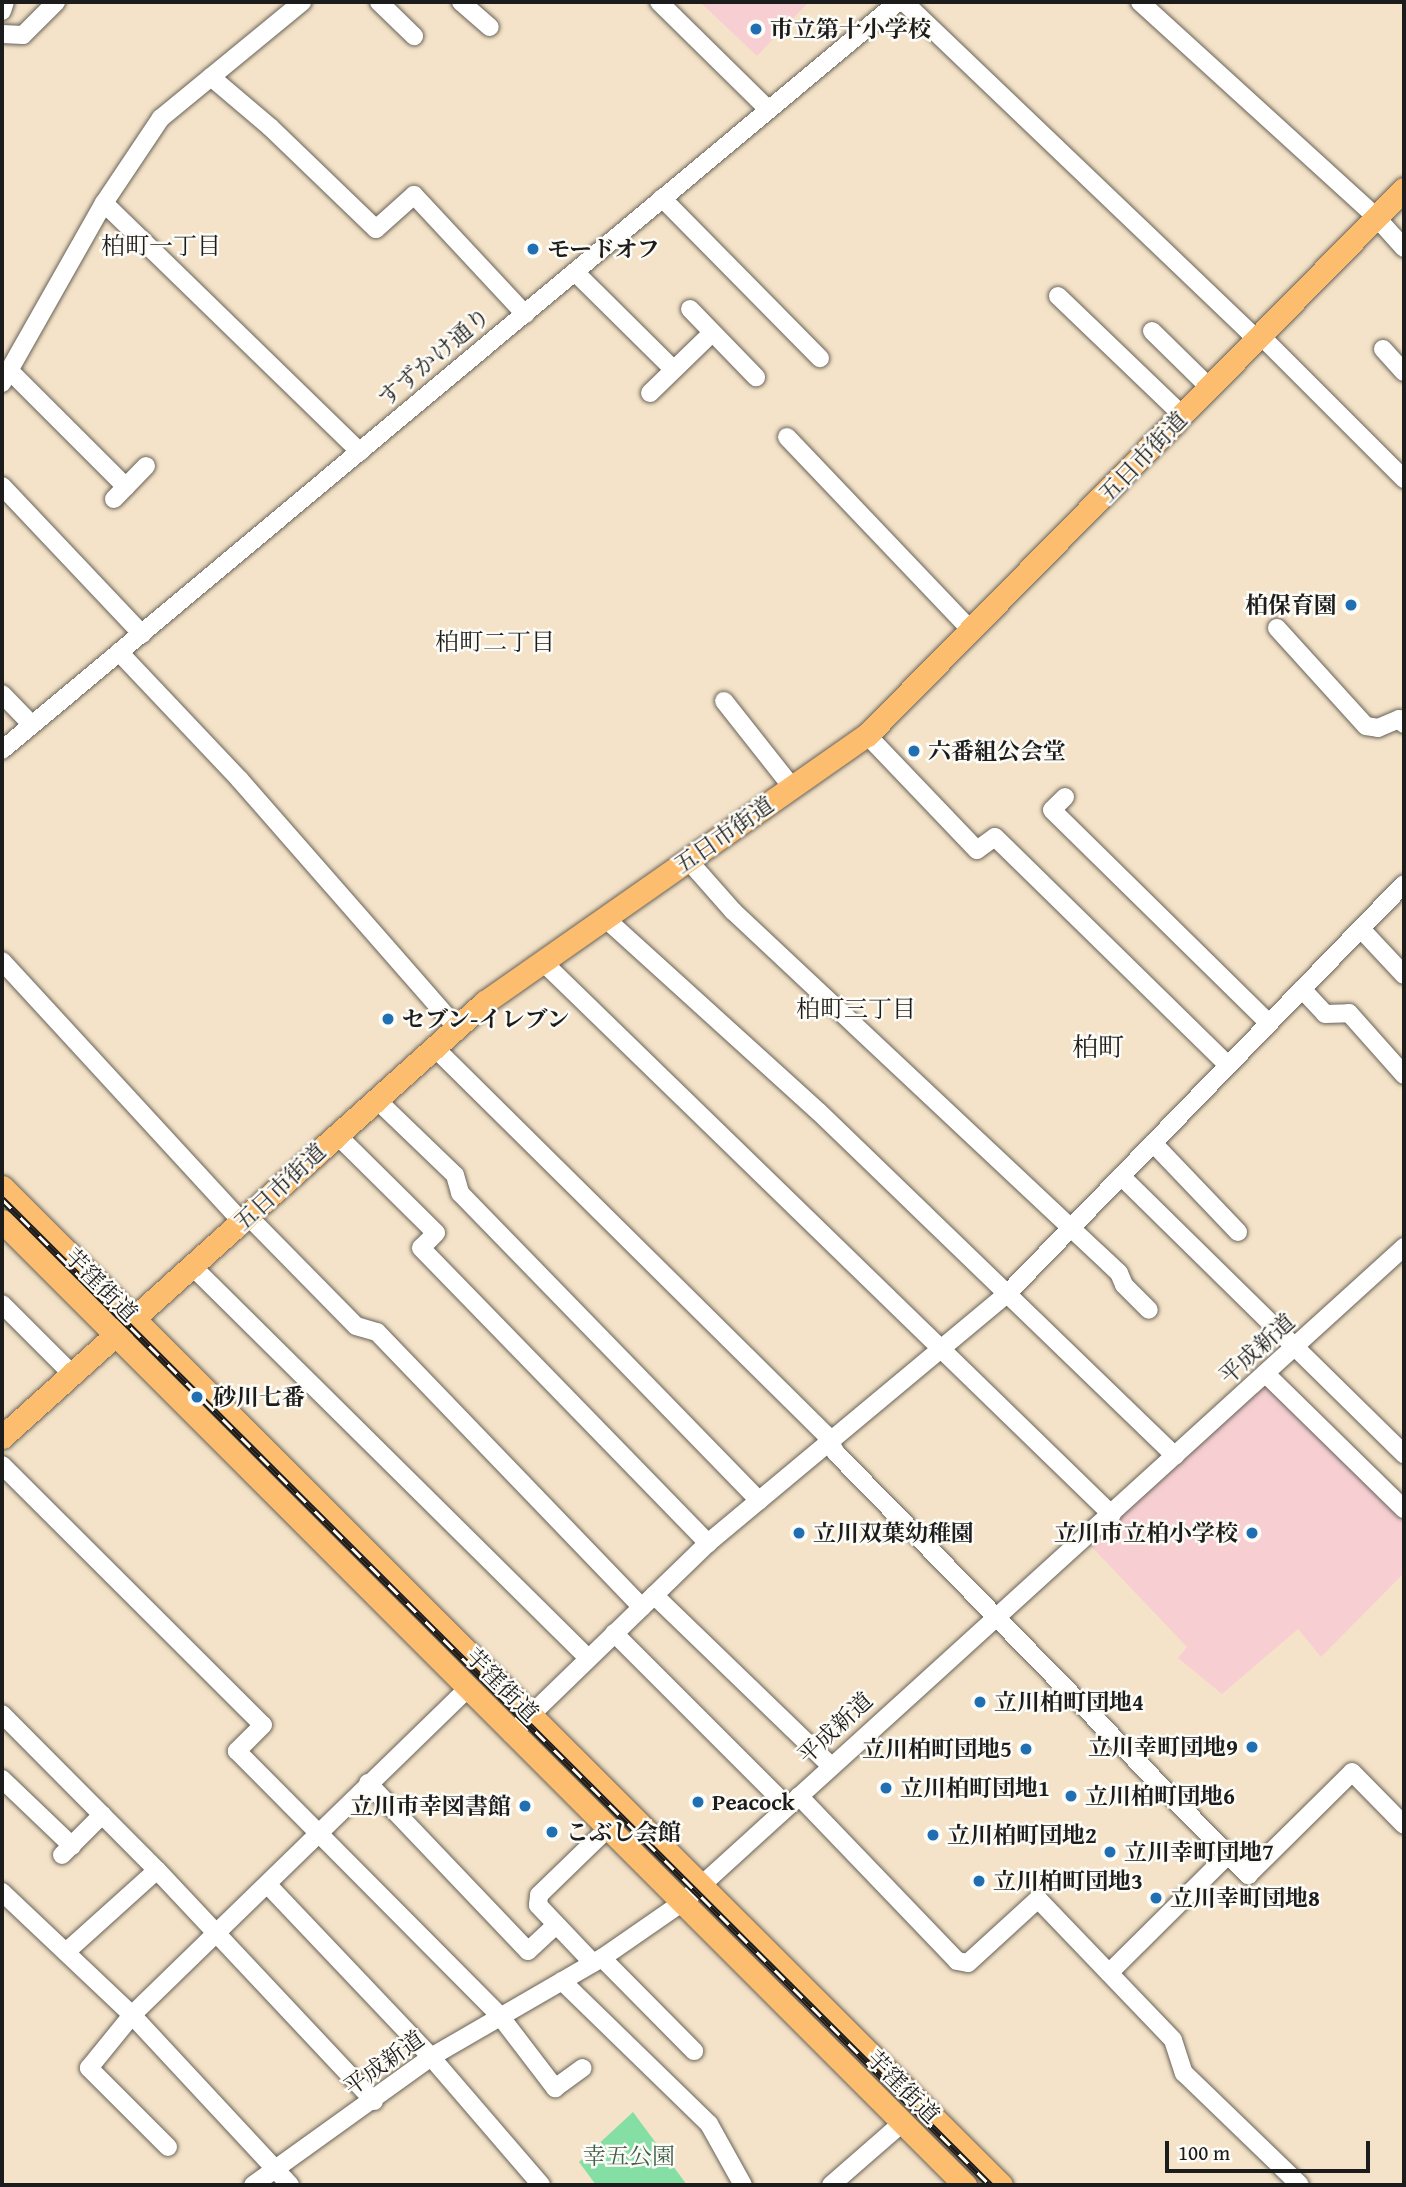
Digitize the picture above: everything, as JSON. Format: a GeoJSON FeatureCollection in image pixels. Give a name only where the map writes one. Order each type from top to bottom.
{"type":"FeatureCollection","features":[{"type":"Feature","properties":{"kind":"main road","name":"五日市街道"},"geometry":{"type":"LineString","coordinates":[[2,1437],[457,1028],[543,962],[867,735],[1404,188]]}},
{"type":"Feature","properties":{"kind":"main road","name":"芋窪街道"},"geometry":{"type":"LineString","coordinates":[[2,1187],[1001,2185]]}},
{"type":"Feature","properties":{"kind":"main road","name":"芋窪街道"},"geometry":{"type":"LineString","coordinates":[[2,1221],[114,1337],[965,2185]]}},
{"type":"Feature","properties":{"kind":"street"},"geometry":{"type":"LineString","coordinates":[[2,11],[5,2]]}},
{"type":"Feature","properties":{"kind":"street"},"geometry":{"type":"LineString","coordinates":[[2,34],[23,35],[56,2]]}},
{"type":"Feature","properties":{"kind":"street"},"geometry":{"type":"LineString","coordinates":[[146,466],[120,493],[6,377],[104,203],[161,118],[302,2]]}},
{"type":"Feature","properties":{"kind":"street"},"geometry":{"type":"LineString","coordinates":[[379,2],[414,36]]}},
{"type":"Feature","properties":{"kind":"street"},"geometry":{"type":"LineString","coordinates":[[461,2],[490,27]]}},
{"type":"Feature","properties":{"kind":"street"},"geometry":{"type":"LineString","coordinates":[[659,2],[768,109]]}},
{"type":"Feature","properties":{"kind":"street","name":"すずかけ通り"},"geometry":{"type":"LineString","coordinates":[[2,750],[898,2]]}},
{"type":"Feature","properties":{"kind":"street"},"geometry":{"type":"LineString","coordinates":[[904,2],[1250,333],[1260,335],[1404,479]]}},
{"type":"Feature","properties":{"kind":"street"},"geometry":{"type":"LineString","coordinates":[[1140,2],[1377,218],[1404,248]]}},
{"type":"Feature","properties":{"kind":"street"},"geometry":{"type":"LineString","coordinates":[[211,77],[270,127],[376,229],[414,195],[525,314]]}},
{"type":"Feature","properties":{"kind":"street"},"geometry":{"type":"LineString","coordinates":[[662,198],[820,358]]}},
{"type":"Feature","properties":{"kind":"street"},"geometry":{"type":"LineString","coordinates":[[104,203],[360,452]]}},
{"type":"Feature","properties":{"kind":"street"},"geometry":{"type":"LineString","coordinates":[[575,272],[673,369]]}},
{"type":"Feature","properties":{"kind":"street"},"geometry":{"type":"LineString","coordinates":[[1058,296],[1183,416]]}},
{"type":"Feature","properties":{"kind":"street"},"geometry":{"type":"LineString","coordinates":[[690,309],[756,377]]}},
{"type":"Feature","properties":{"kind":"street"},"geometry":{"type":"LineString","coordinates":[[1152,331],[1210,388]]}},
{"type":"Feature","properties":{"kind":"street"},"geometry":{"type":"LineString","coordinates":[[650,393],[712,333]]}},
{"type":"Feature","properties":{"kind":"street"},"geometry":{"type":"LineString","coordinates":[[1383,349],[1404,372]]}},
{"type":"Feature","properties":{"kind":"street"},"geometry":{"type":"LineString","coordinates":[[787,437],[971,630]]}},
{"type":"Feature","properties":{"kind":"street"},"geometry":{"type":"LineString","coordinates":[[2,486],[142,634]]}},
{"type":"Feature","properties":{"kind":"street"},"geometry":{"type":"LineString","coordinates":[[1277,628],[1366,726],[1378,728],[1399,719],[1404,724]]}},
{"type":"Feature","properties":{"kind":"street"},"geometry":{"type":"LineString","coordinates":[[119,652],[231,770],[457,1028]]}},
{"type":"Feature","properties":{"kind":"street"},"geometry":{"type":"LineString","coordinates":[[2,694],[32,725]]}},
{"type":"Feature","properties":{"kind":"street"},"geometry":{"type":"LineString","coordinates":[[724,701],[792,787]]}},
{"type":"Feature","properties":{"kind":"street"},"geometry":{"type":"LineString","coordinates":[[867,735],[977,850],[995,837],[1228,1065]]}},
{"type":"Feature","properties":{"kind":"street"},"geometry":{"type":"LineString","coordinates":[[1065,797],[1052,810],[1269,1023]]}},
{"type":"Feature","properties":{"kind":"street"},"geometry":{"type":"LineString","coordinates":[[688,860],[733,911],[1072,1227],[1119,1273],[1124,1285],[1149,1310]]}},
{"type":"Feature","properties":{"kind":"street"},"geometry":{"type":"LineString","coordinates":[[512,1734],[708,1543],[946,1349],[1008,1293],[1404,884]]}},
{"type":"Feature","properties":{"kind":"street"},"geometry":{"type":"LineString","coordinates":[[606,919],[820,1112],[1175,1456]]}},
{"type":"Feature","properties":{"kind":"street"},"geometry":{"type":"LineString","coordinates":[[1361,929],[1404,975]]}},
{"type":"Feature","properties":{"kind":"street"},"geometry":{"type":"LineString","coordinates":[[2,961],[245,1219],[356,1326],[377,1332],[648,1601],[830,1765]]}},
{"type":"Feature","properties":{"kind":"street"},"geometry":{"type":"LineString","coordinates":[[543,962],[946,1349],[1112,1515]]}},
{"type":"Feature","properties":{"kind":"street"},"geometry":{"type":"LineString","coordinates":[[1302,989],[1325,1014],[1349,1013],[1404,1075]]}},
{"type":"Feature","properties":{"kind":"street"},"geometry":{"type":"LineString","coordinates":[[435,1048],[829,1443],[993,1617],[1248,1875],[1353,1772],[1404,1825]]}},
{"type":"Feature","properties":{"kind":"street"},"geometry":{"type":"LineString","coordinates":[[377,1100],[455,1174],[460,1193],[759,1501]]}},
{"type":"Feature","properties":{"kind":"street"},"geometry":{"type":"LineString","coordinates":[[337,1135],[436,1233],[421,1248],[708,1543]]}},
{"type":"Feature","properties":{"kind":"street"},"geometry":{"type":"LineString","coordinates":[[1153,1143],[1238,1232]]}},
{"type":"Feature","properties":{"kind":"street"},"geometry":{"type":"LineString","coordinates":[[1121,1176],[1298,1345],[1404,1454]]}},
{"type":"Feature","properties":{"kind":"street","name":"平成新道"},"geometry":{"type":"LineString","coordinates":[[253,2185],[374,2101],[431,2057],[598,1961],[683,1902],[830,1765],[993,1617],[1112,1515],[1404,1247]]}},
{"type":"Feature","properties":{"kind":"street"},"geometry":{"type":"LineString","coordinates":[[193,1267],[588,1658]]}},
{"type":"Feature","properties":{"kind":"street"},"geometry":{"type":"LineString","coordinates":[[2,1304],[72,1374]]}},
{"type":"Feature","properties":{"kind":"street"},"geometry":{"type":"LineString","coordinates":[[1266,1374],[1404,1509]]}},
{"type":"Feature","properties":{"kind":"street"},"geometry":{"type":"LineString","coordinates":[[2,1465],[263,1725],[237,1751],[320,1831],[500,2017],[555,2088],[583,2068]]}},
{"type":"Feature","properties":{"kind":"street"},"geometry":{"type":"LineString","coordinates":[[614,1633],[793,1801],[957,1961],[968,1963],[1038,1899],[1173,2040],[1184,2073],[1300,2185]]}},
{"type":"Feature","properties":{"kind":"street"},"geometry":{"type":"LineString","coordinates":[[168,2147],[89,2068],[132,2015],[467,1689]]}},
{"type":"Feature","properties":{"kind":"street"},"geometry":{"type":"LineString","coordinates":[[2,1714],[158,1870],[374,2101]]}},
{"type":"Feature","properties":{"kind":"street"},"geometry":{"type":"LineString","coordinates":[[2,1779],[67,1850],[103,1815]]}},
{"type":"Feature","properties":{"kind":"street"},"geometry":{"type":"LineString","coordinates":[[368,1783],[528,1951],[556,1925]]}},
{"type":"Feature","properties":{"kind":"street"},"geometry":{"type":"LineString","coordinates":[[607,1829],[539,1895],[538,1905],[556,1925],[694,2051]]}},
{"type":"Feature","properties":{"kind":"street"},"geometry":{"type":"LineString","coordinates":[[1109,1973],[1228,1855]]}},
{"type":"Feature","properties":{"kind":"street"},"geometry":{"type":"LineString","coordinates":[[66,1952],[158,1870]]}},
{"type":"Feature","properties":{"kind":"street"},"geometry":{"type":"LineString","coordinates":[[268,1885],[431,2057],[541,2185]]}},
{"type":"Feature","properties":{"kind":"street"},"geometry":{"type":"LineString","coordinates":[[2,1892],[132,2015],[290,2185]]}},
{"type":"Feature","properties":{"kind":"street"},"geometry":{"type":"LineString","coordinates":[[562,1981],[709,2124],[743,2185]]}},
{"type":"Feature","properties":{"kind":"street"},"geometry":{"type":"LineString","coordinates":[[831,2185],[901,2124]]}},
{"type":"Feature","properties":{"kind":"shaded area","name":"市立第十小学校"},"geometry":{"type":"Polygon","coordinates":[[[700,2],[809,2],[757,56],[700,2]]]}},
{"type":"Feature","properties":{"kind":"shaded area","name":"立川市立柏小学校"},"geometry":{"type":"Polygon","coordinates":[[[1264,1383],[1404,1522],[1404,1573],[1321,1657],[1298,1629],[1222,1694],[1178,1658],[1187,1647],[1089,1544],[1264,1383]]]}},
{"type":"Feature","properties":{"kind":"green space","name":"幸五公園"},"geometry":{"type":"Polygon","coordinates":[[[633,2112],[687,2185],[596,2185],[579,2162],[633,2112]]]}},
{"type":"Feature","properties":{"kind":"railway"},"geometry":{"type":"LineString","coordinates":[[2,1199],[990,2185]]}},
{"type":"Feature","properties":{"kind":"place","name":"市立第十小学校"},"geometry":{"type":"Point","coordinates":[756,29]}},
{"type":"Feature","properties":{"kind":"place","name":"モードオフ"},"geometry":{"type":"Point","coordinates":[533,249]}},
{"type":"Feature","properties":{"kind":"place","name":"柏保育園"},"geometry":{"type":"Point","coordinates":[1351,605]}},
{"type":"Feature","properties":{"kind":"place","name":"六番組公会堂"},"geometry":{"type":"Point","coordinates":[914,751]}},
{"type":"Feature","properties":{"kind":"place","name":"セブン-イレブン"},"geometry":{"type":"Point","coordinates":[388,1019]}},
{"type":"Feature","properties":{"kind":"place","name":"砂川七番"},"geometry":{"type":"Point","coordinates":[197,1397]}},
{"type":"Feature","properties":{"kind":"place","name":"立川双葉幼稚園"},"geometry":{"type":"Point","coordinates":[799,1533]}},
{"type":"Feature","properties":{"kind":"place","name":"立川市立柏小学校"},"geometry":{"type":"Point","coordinates":[1252,1533]}},
{"type":"Feature","properties":{"kind":"place","name":"立川柏町団地4"},"geometry":{"type":"Point","coordinates":[980,1702]}},
{"type":"Feature","properties":{"kind":"place","name":"立川幸町団地9"},"geometry":{"type":"Point","coordinates":[1252,1747]}},
{"type":"Feature","properties":{"kind":"place","name":"立川柏町団地5"},"geometry":{"type":"Point","coordinates":[1026,1749]}},
{"type":"Feature","properties":{"kind":"place","name":"立川柏町団地1"},"geometry":{"type":"Point","coordinates":[886,1788]}},
{"type":"Feature","properties":{"kind":"place","name":"立川柏町団地6"},"geometry":{"type":"Point","coordinates":[1071,1796]}},
{"type":"Feature","properties":{"kind":"place","name":"Peacock"},"geometry":{"type":"Point","coordinates":[698,1802]}},
{"type":"Feature","properties":{"kind":"place","name":"立川市幸図書館"},"geometry":{"type":"Point","coordinates":[525,1806]}},
{"type":"Feature","properties":{"kind":"place","name":"こぶし会館"},"geometry":{"type":"Point","coordinates":[552,1832]}},
{"type":"Feature","properties":{"kind":"place","name":"立川柏町団地2"},"geometry":{"type":"Point","coordinates":[933,1835]}},
{"type":"Feature","properties":{"kind":"place","name":"立川幸町団地7"},"geometry":{"type":"Point","coordinates":[1110,1852]}},
{"type":"Feature","properties":{"kind":"place","name":"立川柏町団地3"},"geometry":{"type":"Point","coordinates":[979,1881]}},
{"type":"Feature","properties":{"kind":"place","name":"立川幸町団地8"},"geometry":{"type":"Point","coordinates":[1156,1898]}},
{"type":"Feature","properties":{"kind":"district","name":"柏町一丁目"},"geometry":{"type":"Point","coordinates":[161,246]}},
{"type":"Feature","properties":{"kind":"district","name":"柏町二丁目"},"geometry":{"type":"Point","coordinates":[495,642]}},
{"type":"Feature","properties":{"kind":"district","name":"柏町三丁目"},"geometry":{"type":"Point","coordinates":[856,1009]}},
{"type":"Feature","properties":{"kind":"district","name":"柏町"},"geometry":{"type":"Point","coordinates":[1098,1047]}}]}
